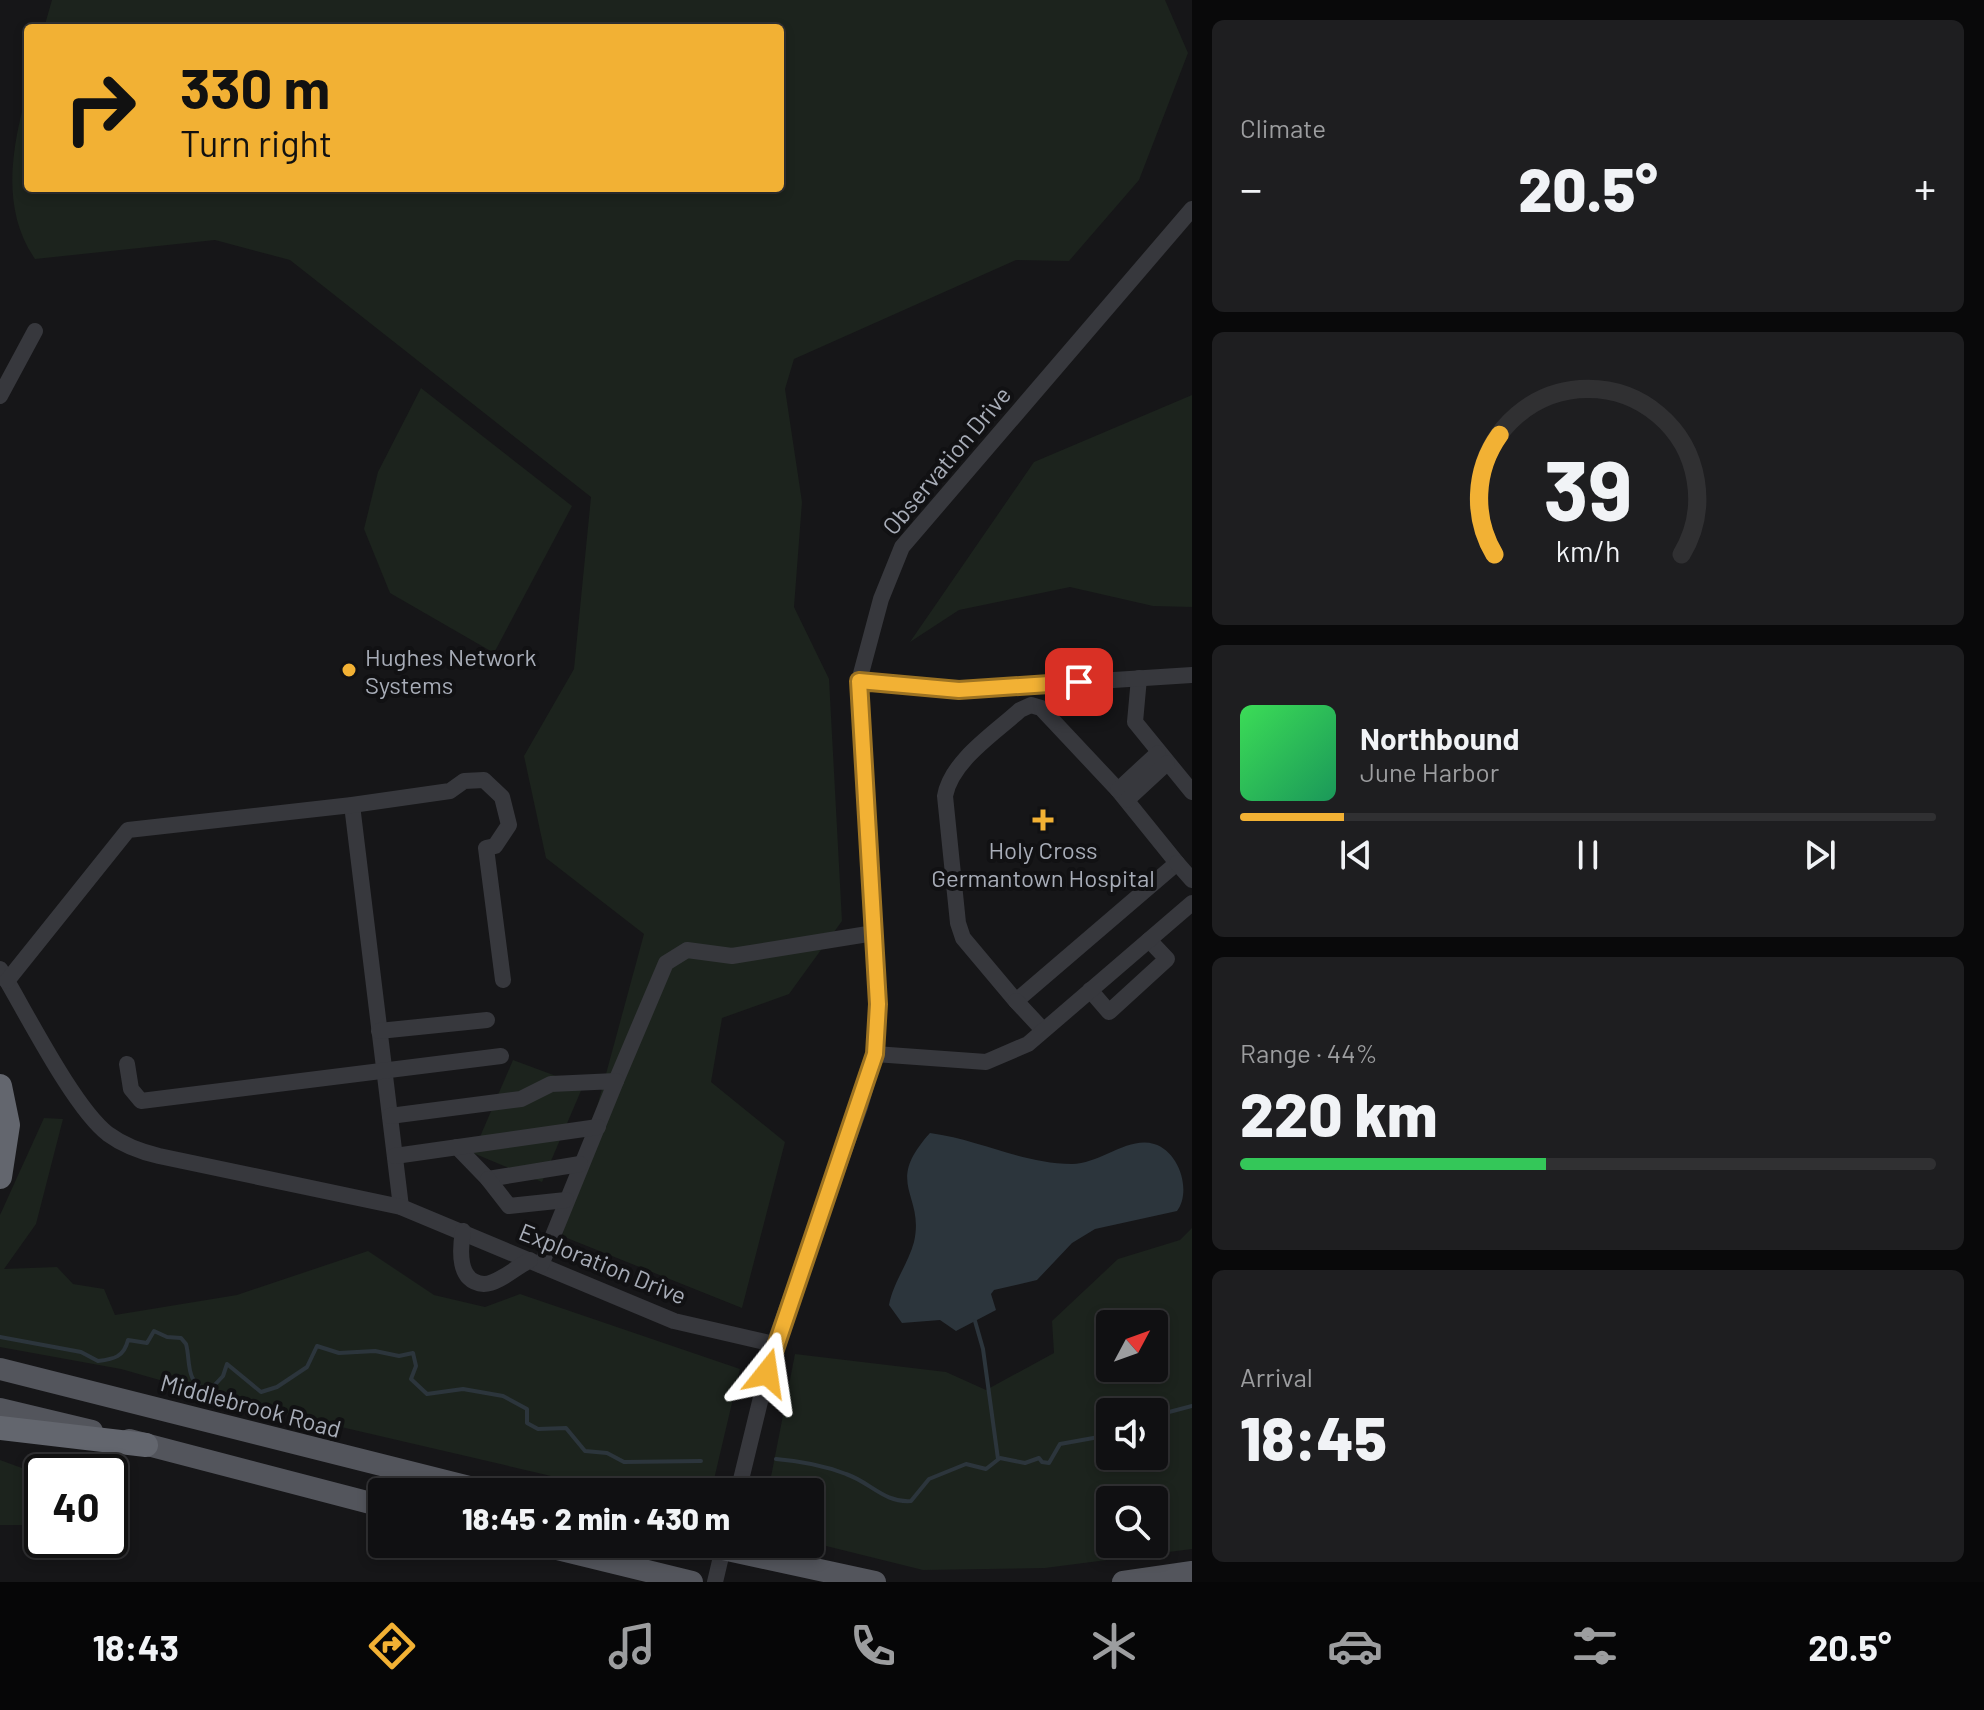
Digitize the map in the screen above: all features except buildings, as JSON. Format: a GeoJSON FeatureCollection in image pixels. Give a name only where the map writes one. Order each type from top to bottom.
{"type":"FeatureCollection","features":[{"type":"Feature","properties":{"kind":"highway"},"geometry":{"type":"LineString","coordinates":[[0,1086],[8,1125],[0,1177]]}},
{"type":"Feature","properties":{"kind":"highway"},"geometry":{"type":"LineString","coordinates":[[0,1428],[146,1445]]}},
{"type":"Feature","properties":{"kind":"main road","name":"Middlebrook Road"},"geometry":{"type":"LineString","coordinates":[[0,1369],[433,1478]]}},
{"type":"Feature","properties":{"kind":"main road"},"geometry":{"type":"LineString","coordinates":[[0,1409],[368,1502]]}},
{"type":"Feature","properties":{"kind":"main road"},"geometry":{"type":"LineString","coordinates":[[594,1558],[692,1582]]}},
{"type":"Feature","properties":{"kind":"main road"},"geometry":{"type":"LineString","coordinates":[[771,1558],[875,1582]]}},
{"type":"Feature","properties":{"kind":"main road"},"geometry":{"type":"LineString","coordinates":[[1123,1582],[1192,1572]]}},
{"type":"Feature","properties":{"kind":"street","name":"Observation Drive"},"geometry":{"type":"LineString","coordinates":[[741,1478],[774,1344],[860,1107],[875,1054],[878,1004],[859,681],[881,599],[902,547],[1192,209]]}},
{"type":"Feature","properties":{"kind":"street"},"geometry":{"type":"LineString","coordinates":[[0,396],[35,331]]}},
{"type":"Feature","properties":{"kind":"street"},"geometry":{"type":"LineString","coordinates":[[859,681],[959,690],[1192,675]]}},
{"type":"Feature","properties":{"kind":"street"},"geometry":{"type":"LineString","coordinates":[[1139,678],[1135,722],[1192,792]]}},
{"type":"Feature","properties":{"kind":"street"},"geometry":{"type":"LineString","coordinates":[[1043,1030],[963,938],[958,923],[945,796],[947,784],[956,769],[1020,710],[1031,705],[1041,708],[1123,795],[1192,880]]}},
{"type":"Feature","properties":{"kind":"street"},"geometry":{"type":"LineString","coordinates":[[1123,795],[1163,758]]}},
{"type":"Feature","properties":{"kind":"street"},"geometry":{"type":"LineString","coordinates":[[4,975],[128,830],[352,805],[450,791],[464,781],[484,780],[502,797],[509,825],[495,846],[486,848],[503,980]]}},
{"type":"Feature","properties":{"kind":"street"},"geometry":{"type":"LineString","coordinates":[[352,805],[401,1207]]}},
{"type":"Feature","properties":{"kind":"street"},"geometry":{"type":"LineString","coordinates":[[1016,1001],[1177,863]]}},
{"type":"Feature","properties":{"kind":"street"},"geometry":{"type":"LineString","coordinates":[[875,1054],[986,1062],[1028,1044],[1192,903]]}},
{"type":"Feature","properties":{"kind":"street"},"geometry":{"type":"LineString","coordinates":[[463,1231],[460,1253],[463,1269],[474,1281],[485,1284],[536,1262],[598,1127],[666,963],[687,950],[732,956],[874,933]]}},
{"type":"Feature","properties":{"kind":"street"},"geometry":{"type":"LineString","coordinates":[[1090,990],[1109,1012],[1167,959],[1149,940]]}},
{"type":"Feature","properties":{"kind":"street","name":"Exploration Drive"},"geometry":{"type":"LineString","coordinates":[[4,975],[87,1110],[108,1134],[122,1142],[159,1156],[401,1207],[674,1321],[774,1344]]}},
{"type":"Feature","properties":{"kind":"street"},"geometry":{"type":"LineString","coordinates":[[379,1031],[487,1020]]}},
{"type":"Feature","properties":{"kind":"street"},"geometry":{"type":"LineString","coordinates":[[127,1064],[131,1089],[141,1101],[385,1073],[501,1056]]}},
{"type":"Feature","properties":{"kind":"street"},"geometry":{"type":"LineString","coordinates":[[390,1116],[521,1099],[551,1084],[616,1081]]}},
{"type":"Feature","properties":{"kind":"street"},"geometry":{"type":"LineString","coordinates":[[395,1156],[598,1127]]}},
{"type":"Feature","properties":{"kind":"street"},"geometry":{"type":"LineString","coordinates":[[457,1147],[509,1206],[566,1200]]}},
{"type":"Feature","properties":{"kind":"street"},"geometry":{"type":"LineString","coordinates":[[488,1179],[580,1164]]}},
{"type":"Feature","properties":{"kind":"street"},"geometry":{"type":"LineString","coordinates":[[715,1582],[720,1558]]}},
{"type":"Feature","properties":{"kind":"shaded area"},"geometry":{"type":"Polygon","coordinates":[[[52,0],[1165,0],[1188,53],[1139,180],[1069,261],[1016,260],[794,359],[785,389],[802,502],[794,607],[829,679],[842,921],[789,994],[722,1018],[711,1082],[785,1142],[742,1308],[562,1236],[644,934],[546,858],[524,756],[574,669],[591,497],[290,260],[215,240],[35,259],[17,219],[12,176],[24,105],[24,192],[784,192],[784,24],[45,24],[52,0]]]}},
{"type":"Feature","properties":{"kind":"shaded area"},"geometry":{"type":"Polygon","coordinates":[[[421,388],[572,506],[494,653],[390,593],[364,529],[378,472],[421,388]]]}},
{"type":"Feature","properties":{"kind":"shaded area"},"geometry":{"type":"Polygon","coordinates":[[[1192,395],[1192,607],[1153,606],[1070,587],[959,610],[910,642],[1034,462],[1192,395]]]}},
{"type":"Feature","properties":{"kind":"shaded area"},"geometry":{"type":"Polygon","coordinates":[[[513,1060],[583,1086],[542,1182],[473,1153],[513,1060]]]}},
{"type":"Feature","properties":{"kind":"shaded area"},"geometry":{"type":"Polygon","coordinates":[[[44,1118],[63,1119],[36,1224],[4,1269],[57,1267],[73,1284],[104,1289],[115,1315],[237,1295],[368,1251],[434,1295],[485,1307],[520,1294],[740,1369],[714,1478],[560,1478],[251,1406],[121,1369],[0,1347],[0,1215],[44,1118]]]}},
{"type":"Feature","properties":{"kind":"shaded area"},"geometry":{"type":"Polygon","coordinates":[[[930,1133],[1035,1160],[1072,1164],[1093,1160],[1134,1144],[1154,1144],[1163,1148],[1176,1163],[1183,1183],[1181,1203],[1177,1211],[1095,1229],[1072,1243],[1037,1280],[994,1290],[991,1294],[996,1310],[956,1331],[940,1320],[902,1323],[889,1305],[914,1242],[915,1212],[907,1177],[916,1151],[930,1133]]]}},
{"type":"Feature","properties":{"kind":"shaded area"},"geometry":{"type":"Polygon","coordinates":[[[1192,1228],[1192,1549],[1168,1552],[1168,1486],[1096,1486],[1096,1558],[1122,1558],[1045,1568],[923,1570],[824,1545],[824,1478],[771,1478],[795,1354],[946,1372],[986,1390],[1054,1353],[1052,1321],[1118,1259],[1180,1240],[1192,1228]]]}},
{"type":"Feature","properties":{"kind":"shaded area"},"geometry":{"type":"Polygon","coordinates":[[[0,1460],[24,1469],[24,1522],[23,1525],[0,1525],[0,1460]]]}},
{"type":"Feature","properties":{"kind":"waterway"},"geometry":{"type":"LineString","coordinates":[[975,1321],[983,1349],[998,1459]]}},
{"type":"Feature","properties":{"kind":"waterway"},"geometry":{"type":"LineString","coordinates":[[0,1337],[81,1352],[98,1361],[118,1356],[128,1340],[147,1343],[154,1331],[167,1337],[181,1338],[186,1344],[192,1377],[209,1391],[223,1376],[227,1364],[261,1392],[277,1387],[307,1367],[317,1346],[339,1353],[375,1351],[399,1356],[413,1353],[416,1366],[411,1379],[427,1394],[463,1389],[503,1396],[527,1409],[527,1423],[538,1429],[566,1428],[585,1451],[607,1453],[624,1462],[701,1461]]}},
{"type":"Feature","properties":{"kind":"waterway"},"geometry":{"type":"LineString","coordinates":[[1168,1412],[1192,1406]]}},
{"type":"Feature","properties":{"kind":"waterway"},"geometry":{"type":"LineString","coordinates":[[776,1459],[829,1468],[893,1499],[911,1501],[929,1479],[966,1464],[986,1469],[1000,1458],[1025,1463],[1039,1458],[1049,1463],[1060,1444],[1096,1438]]}},
{"type":"Feature","properties":{"kind":"place","name":"Hughes Network Systems"},"geometry":{"type":"Point","coordinates":[349,670]}},
{"type":"Feature","properties":{"kind":"place","name":"Holy Cross Germantown Hospital"},"geometry":{"type":"Point","coordinates":[1043,820]}},
{"type":"Feature","properties":{"kind":"route"},"geometry":{"type":"LineString","coordinates":[[767,1373],[774,1344],[860,1107],[875,1054],[878,1004],[859,681],[959,690],[1079,682]]}}]}
